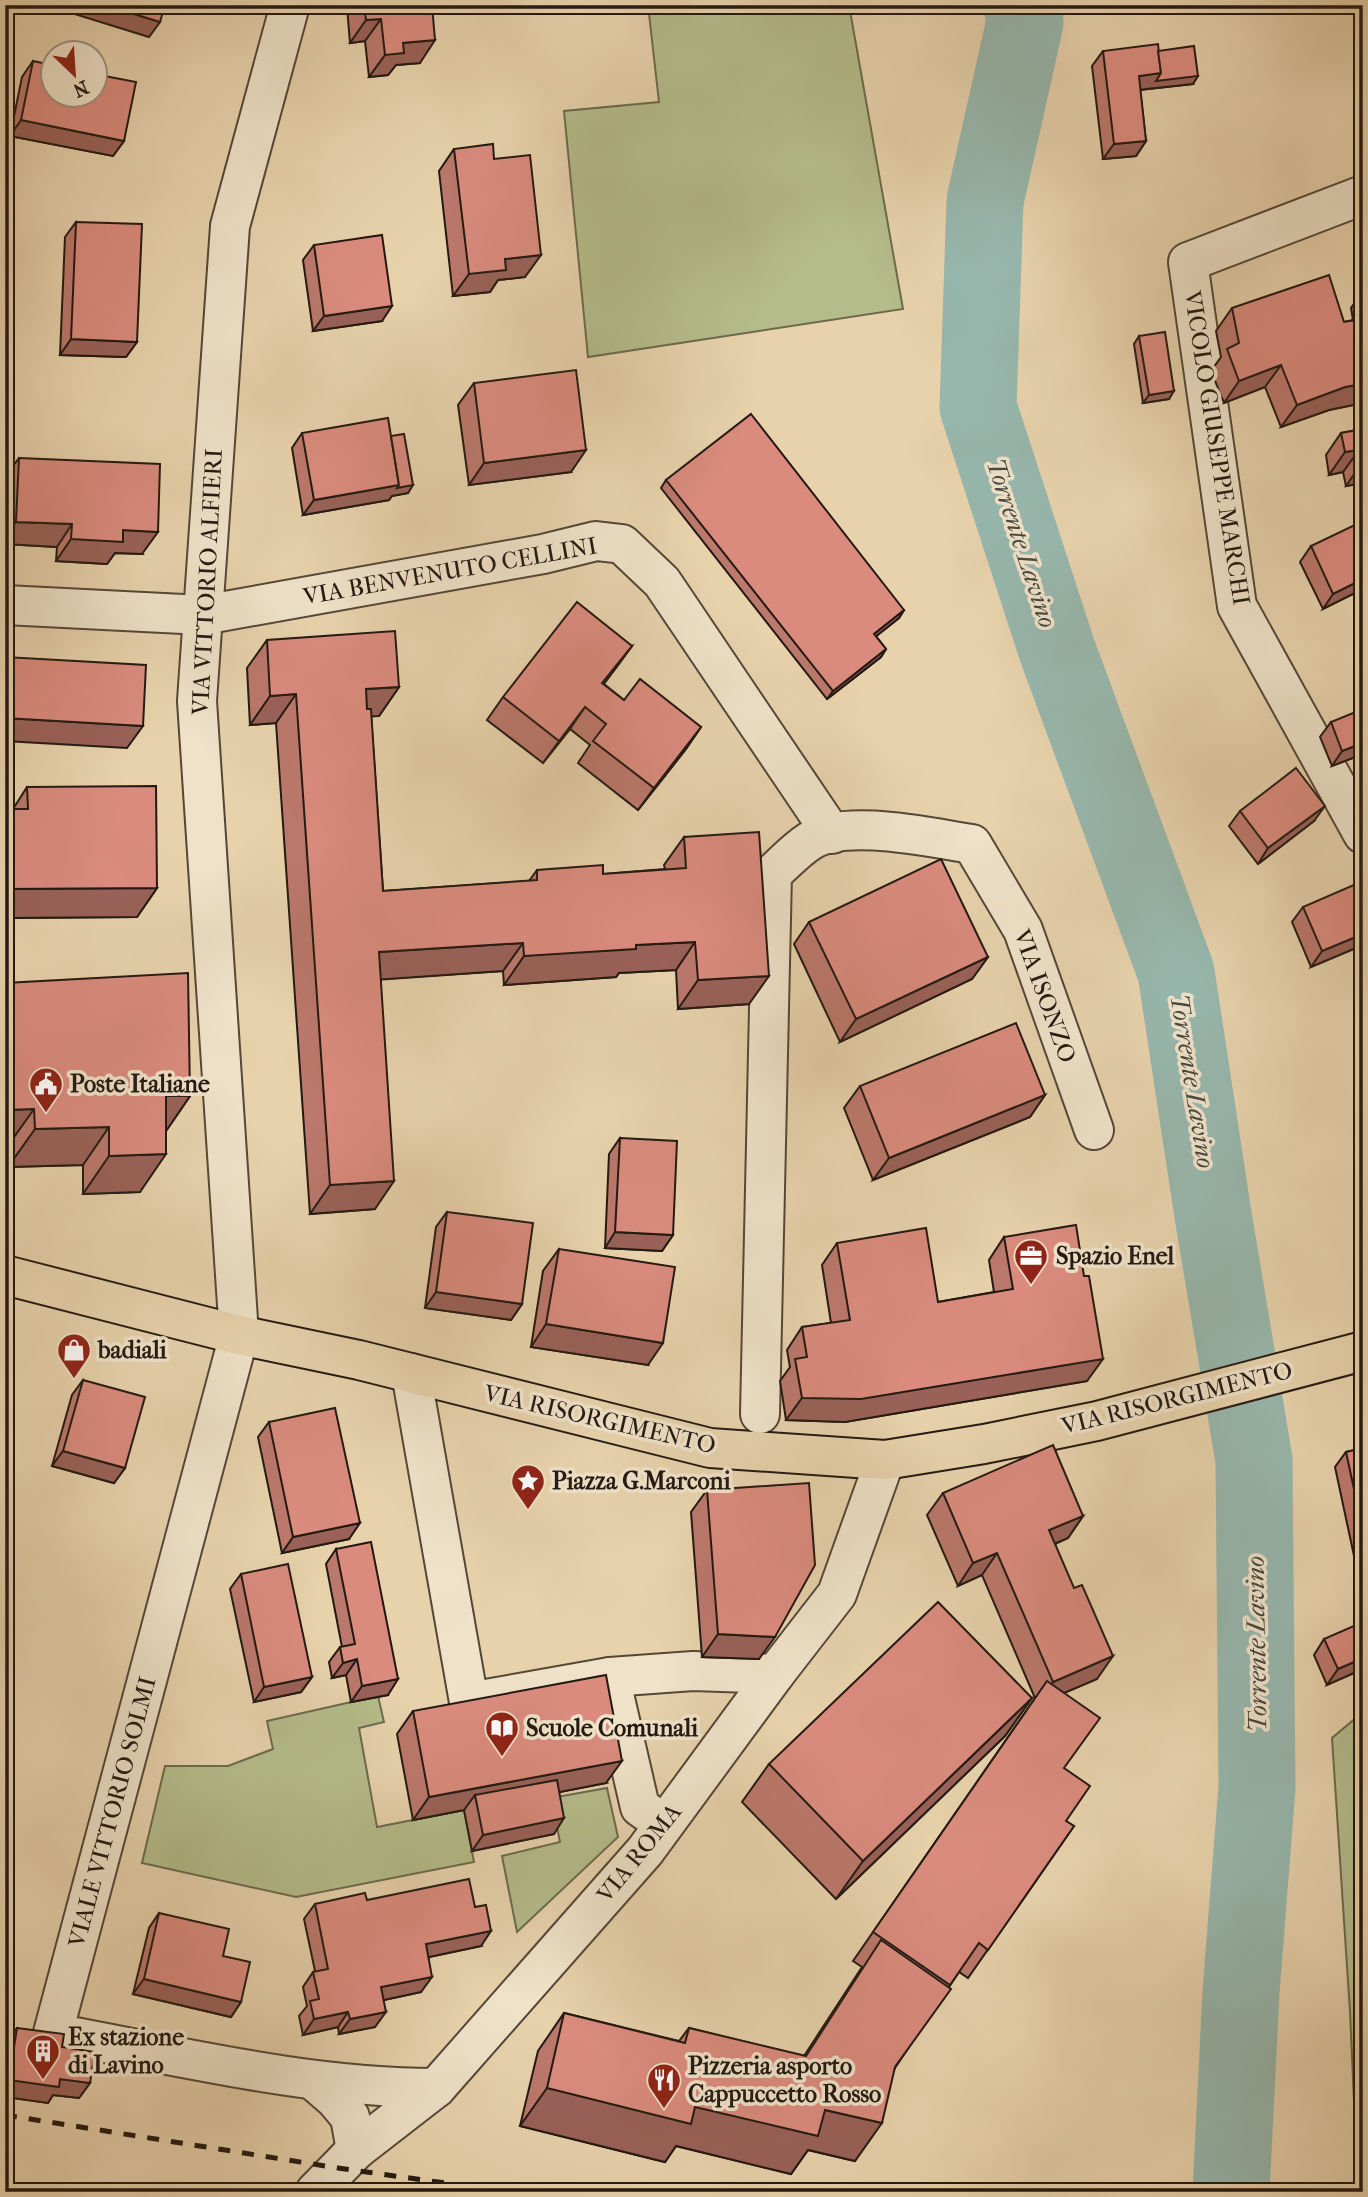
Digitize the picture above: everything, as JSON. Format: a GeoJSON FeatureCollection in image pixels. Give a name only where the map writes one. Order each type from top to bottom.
{"type":"FeatureCollection","features":[{"type":"Feature","properties":{"kind":"main road","name":"VIA RISORGIMENTO"},"geometry":{"type":"LineString","coordinates":[[5,1275],[239,1335],[411,1373],[710,1448],[885,1460],[984,1444],[1097,1421],[1363,1351]]}},
{"type":"Feature","properties":{"kind":"street","name":"VIA VITTORIO ALFIERI"},"geometry":{"type":"LineString","coordinates":[[239,1335],[197,701],[230,226],[290,5]]}},
{"type":"Feature","properties":{"kind":"street","name":"VICOLO GIUSEPPE MARCHI"},"geometry":{"type":"LineString","coordinates":[[1363,195],[1188,262],[1237,606],[1363,834]]}},
{"type":"Feature","properties":{"kind":"street","name":"VIA BENVENUTO CELLINI"},"geometry":{"type":"LineString","coordinates":[[5,605],[203,615],[543,554],[596,541],[622,544],[662,582],[832,834]]}},
{"type":"Feature","properties":{"kind":"street","name":"VIA ISONZO"},"geometry":{"type":"LineString","coordinates":[[832,834],[869,829],[972,844],[1023,930],[1094,1129]]}},
{"type":"Feature","properties":{"kind":"street"},"geometry":{"type":"LineString","coordinates":[[760,1414],[772,874],[811,840],[832,834]]}},
{"type":"Feature","properties":{"kind":"street","name":"VIALE VITTORIO SOLMI"},"geometry":{"type":"LineString","coordinates":[[239,1335],[53,2034],[313,2080],[382,2088],[436,2088]]}},
{"type":"Feature","properties":{"kind":"street"},"geometry":{"type":"LineString","coordinates":[[411,1373],[469,1702],[611,1677],[693,1671],[775,1674]]}},
{"type":"Feature","properties":{"kind":"street","name":"VIA ROMA"},"geometry":{"type":"LineString","coordinates":[[315,2192],[356,2150],[436,2088],[645,1851],[775,1674],[838,1594],[885,1460]]}},
{"type":"Feature","properties":{"kind":"street"},"geometry":{"type":"LineString","coordinates":[[611,1677],[640,1807],[664,1824]]}},
{"type":"Feature","properties":{"kind":"street"},"geometry":{"type":"LineString","coordinates":[[313,2080],[335,2099],[350,2118],[356,2150]]}},
{"type":"Feature","properties":{"kind":"green space"},"geometry":{"type":"Polygon","coordinates":[[[648,5],[849,5],[903,309],[588,357],[564,111],[659,102],[648,5]]]}},
{"type":"Feature","properties":{"kind":"green space"},"geometry":{"type":"Polygon","coordinates":[[[378,1696],[384,1722],[359,1728],[377,1827],[464,1810],[474,1862],[296,1897],[142,1863],[165,1766],[228,1766],[273,1749],[267,1721],[378,1696]]]}},
{"type":"Feature","properties":{"kind":"green space"},"geometry":{"type":"Polygon","coordinates":[[[1363,1712],[1363,2192],[1358,2192],[1350,2012],[1332,1738],[1363,1712]]]}},
{"type":"Feature","properties":{"kind":"green space"},"geometry":{"type":"Polygon","coordinates":[[[607,1788],[618,1837],[517,1932],[502,1856],[560,1842],[551,1798],[607,1788]]]}},
{"type":"Feature","properties":{"kind":"building"},"geometry":{"type":"Polygon","coordinates":[[[105,5],[165,5],[160,22],[105,5]]]}},
{"type":"Feature","properties":{"kind":"building"},"geometry":{"type":"Polygon","coordinates":[[[364,5],[432,5],[435,40],[403,43],[404,53],[385,55],[381,19],[366,20],[364,5]]]}},
{"type":"Feature","properties":{"kind":"building"},"geometry":{"type":"Polygon","coordinates":[[[1158,44],[1161,73],[1139,76],[1146,141],[1114,144],[1103,51],[1158,44]]]}},
{"type":"Feature","properties":{"kind":"building"},"geometry":{"type":"Polygon","coordinates":[[[1194,46],[1198,76],[1156,81],[1161,73],[1158,51],[1194,46]]]}},
{"type":"Feature","properties":{"kind":"building"},"geometry":{"type":"Polygon","coordinates":[[[33,61],[38,62],[38,108],[108,108],[108,77],[136,82],[124,141],[21,120],[33,61]]]}},
{"type":"Feature","properties":{"kind":"building"},"geometry":{"type":"Polygon","coordinates":[[[493,144],[494,159],[530,155],[541,255],[505,259],[506,270],[469,274],[454,149],[493,144]]]}},
{"type":"Feature","properties":{"kind":"building"},"geometry":{"type":"Polygon","coordinates":[[[76,222],[142,224],[137,342],[71,339],[76,222]]]}},
{"type":"Feature","properties":{"kind":"building"},"geometry":{"type":"Polygon","coordinates":[[[382,235],[392,306],[324,316],[314,245],[382,235]]]}},
{"type":"Feature","properties":{"kind":"building"},"geometry":{"type":"Polygon","coordinates":[[[1329,275],[1344,322],[1363,319],[1363,384],[1345,387],[1297,405],[1281,365],[1239,381],[1227,349],[1239,343],[1232,308],[1329,275]]]}},
{"type":"Feature","properties":{"kind":"building"},"geometry":{"type":"Polygon","coordinates":[[[1165,332],[1174,391],[1149,395],[1139,336],[1165,332]]]}},
{"type":"Feature","properties":{"kind":"building"},"geometry":{"type":"Polygon","coordinates":[[[576,370],[586,450],[484,463],[474,383],[576,370]]]}},
{"type":"Feature","properties":{"kind":"building"},"geometry":{"type":"Polygon","coordinates":[[[751,414],[904,610],[874,634],[886,649],[833,691],[666,480],[751,414]]]}},
{"type":"Feature","properties":{"kind":"building"},"geometry":{"type":"Polygon","coordinates":[[[388,418],[399,485],[314,500],[302,433],[388,418]]]}},
{"type":"Feature","properties":{"kind":"building"},"geometry":{"type":"Polygon","coordinates":[[[1363,429],[1361,464],[1359,450],[1345,452],[1341,433],[1363,429]]]}},
{"type":"Feature","properties":{"kind":"building"},"geometry":{"type":"Polygon","coordinates":[[[404,434],[413,485],[397,488],[399,485],[391,436],[404,434]]]}},
{"type":"Feature","properties":{"kind":"building"},"geometry":{"type":"Polygon","coordinates":[[[19,458],[160,464],[158,532],[123,530],[123,542],[71,539],[72,524],[16,522],[19,458]]]}},
{"type":"Feature","properties":{"kind":"building"},"geometry":{"type":"Polygon","coordinates":[[[1363,521],[1363,579],[1333,594],[1311,546],[1363,521]]]}},
{"type":"Feature","properties":{"kind":"building"},"geometry":{"type":"Polygon","coordinates":[[[577,602],[632,646],[602,683],[624,700],[640,679],[701,727],[654,788],[593,741],[606,724],[585,707],[559,741],[503,697],[577,602]]]}},
{"type":"Feature","properties":{"kind":"building"},"geometry":{"type":"Polygon","coordinates":[[[395,631],[399,687],[366,689],[367,709],[371,709],[383,891],[537,880],[537,870],[603,865],[603,874],[686,868],[684,837],[759,832],[769,976],[698,980],[695,942],[636,945],[636,949],[524,956],[523,943],[379,952],[394,1181],[330,1185],[296,694],[270,696],[267,640],[395,631]]]}},
{"type":"Feature","properties":{"kind":"building"},"geometry":{"type":"Polygon","coordinates":[[[5,657],[146,665],[143,726],[5,718],[5,657]]]}},
{"type":"Feature","properties":{"kind":"building"},"geometry":{"type":"Polygon","coordinates":[[[1363,709],[1363,743],[1342,751],[1331,722],[1363,709]]]}},
{"type":"Feature","properties":{"kind":"building"},"geometry":{"type":"Polygon","coordinates":[[[1296,768],[1325,806],[1268,848],[1240,811],[1296,768]]]}},
{"type":"Feature","properties":{"kind":"building"},"geometry":{"type":"Polygon","coordinates":[[[156,786],[157,888],[5,889],[5,809],[28,809],[27,787],[156,786]]]}},
{"type":"Feature","properties":{"kind":"building"},"geometry":{"type":"Polygon","coordinates":[[[941,859],[988,957],[856,1019],[809,922],[941,859]]]}},
{"type":"Feature","properties":{"kind":"building"},"geometry":{"type":"Polygon","coordinates":[[[1363,881],[1363,934],[1322,951],[1303,907],[1363,881]]]}},
{"type":"Feature","properties":{"kind":"building"},"geometry":{"type":"Polygon","coordinates":[[[188,973],[190,1096],[166,1096],[166,1154],[109,1156],[109,1127],[35,1129],[34,1109],[5,1110],[5,983],[188,973]]]}},
{"type":"Feature","properties":{"kind":"building"},"geometry":{"type":"Polygon","coordinates":[[[1016,1023],[1045,1095],[889,1158],[860,1086],[1016,1023]]]}},
{"type":"Feature","properties":{"kind":"building"},"geometry":{"type":"Polygon","coordinates":[[[620,1138],[677,1141],[673,1235],[615,1232],[620,1138]]]}},
{"type":"Feature","properties":{"kind":"building"},"geometry":{"type":"Polygon","coordinates":[[[447,1212],[533,1223],[522,1304],[436,1292],[447,1212]]]}},
{"type":"Feature","properties":{"kind":"building"},"geometry":{"type":"Polygon","coordinates":[[[1076,1225],[1084,1276],[1089,1276],[1103,1359],[861,1399],[802,1398],[795,1359],[807,1357],[802,1327],[850,1320],[837,1243],[926,1228],[938,1302],[1013,1289],[1004,1237],[1076,1225]]]}},
{"type":"Feature","properties":{"kind":"building"},"geometry":{"type":"Polygon","coordinates":[[[559,1249],[675,1267],[663,1343],[546,1324],[559,1249]]]}},
{"type":"Feature","properties":{"kind":"building"},"geometry":{"type":"Polygon","coordinates":[[[83,1380],[145,1397],[125,1468],[63,1451],[83,1380]]]}},
{"type":"Feature","properties":{"kind":"building"},"geometry":{"type":"Polygon","coordinates":[[[335,1408],[360,1523],[293,1537],[269,1422],[335,1408]]]}},
{"type":"Feature","properties":{"kind":"building"},"geometry":{"type":"Polygon","coordinates":[[[1053,1445],[1083,1516],[1049,1530],[1074,1588],[1082,1585],[1113,1656],[1053,1682],[997,1553],[973,1563],[943,1493],[1053,1445]]]}},
{"type":"Feature","properties":{"kind":"building"},"geometry":{"type":"Polygon","coordinates":[[[1363,1448],[1363,1531],[1346,1452],[1363,1448]]]}},
{"type":"Feature","properties":{"kind":"building"},"geometry":{"type":"Polygon","coordinates":[[[809,1483],[815,1565],[775,1637],[718,1634],[707,1490],[809,1483]]]}},
{"type":"Feature","properties":{"kind":"building"},"geometry":{"type":"Polygon","coordinates":[[[371,1542],[398,1679],[362,1686],[357,1659],[343,1663],[340,1647],[355,1644],[336,1549],[371,1542]]]}},
{"type":"Feature","properties":{"kind":"building"},"geometry":{"type":"Polygon","coordinates":[[[288,1564],[312,1677],[264,1687],[241,1574],[288,1564]]]}},
{"type":"Feature","properties":{"kind":"building"},"geometry":{"type":"Polygon","coordinates":[[[938,1602],[1032,1698],[863,1861],[769,1764],[938,1602]]]}},
{"type":"Feature","properties":{"kind":"building"},"geometry":{"type":"Polygon","coordinates":[[[1363,1622],[1363,1658],[1338,1669],[1324,1639],[1363,1622]]]}},
{"type":"Feature","properties":{"kind":"building","name":"Scuole Comunali"},"geometry":{"type":"Polygon","coordinates":[[[606,1675],[622,1761],[429,1797],[413,1711],[606,1675]]]}},
{"type":"Feature","properties":{"kind":"building"},"geometry":{"type":"Polygon","coordinates":[[[1047,1681],[1100,1718],[1064,1768],[1090,1786],[1066,1821],[1074,1826],[988,1950],[979,1943],[950,1985],[873,1932],[1047,1681]]]}},
{"type":"Feature","properties":{"kind":"building"},"geometry":{"type":"Polygon","coordinates":[[[5,1689],[13,1719],[5,1721],[5,1689]]]}},
{"type":"Feature","properties":{"kind":"building"},"geometry":{"type":"Polygon","coordinates":[[[5,1736],[11,1765],[5,1766],[5,1736]]]}},
{"type":"Feature","properties":{"kind":"building"},"geometry":{"type":"Polygon","coordinates":[[[557,1780],[564,1818],[483,1835],[475,1795],[557,1780]]]}},
{"type":"Feature","properties":{"kind":"building"},"geometry":{"type":"Polygon","coordinates":[[[469,1879],[475,1907],[486,1905],[491,1931],[426,1944],[432,1977],[381,1987],[386,2012],[350,2019],[348,2012],[314,2019],[310,2001],[319,1999],[313,1972],[328,1969],[315,1904],[365,1893],[367,1900],[469,1879]]]}},
{"type":"Feature","properties":{"kind":"building"},"geometry":{"type":"Polygon","coordinates":[[[159,1913],[229,1929],[223,1956],[250,1962],[241,2002],[144,1979],[159,1913]]]}},
{"type":"Feature","properties":{"kind":"building"},"geometry":{"type":"Polygon","coordinates":[[[881,1940],[951,1989],[895,2067],[882,2123],[825,2110],[818,2136],[695,2107],[691,2124],[547,2088],[564,2013],[685,2043],[689,2028],[806,2056],[881,1940]]]}},
{"type":"Feature","properties":{"kind":"building"},"geometry":{"type":"Polygon","coordinates":[[[17,2028],[64,2034],[62,2047],[95,2052],[90,2083],[60,2079],[59,2087],[9,2080],[17,2028]]]}},
{"type":"Feature","properties":{"kind":"building"},"geometry":{"type":"Polygon","coordinates":[[[97,2184],[103,2192],[87,2192],[97,2184]]]}},
{"type":"Feature","properties":{"kind":"waterway","name":"Torrente Lavino"},"geometry":{"type":"LineString","coordinates":[[1022,5],[1025,22],[985,201],[978,407],[1057,650],[1176,972],[1254,1460],[1257,1787],[1241,1992],[1231,2192]]}},
{"type":"Feature","properties":{"kind":"railway"},"geometry":{"type":"LineString","coordinates":[[5,2115],[338,2168],[509,2192]]}},
{"type":"Feature","properties":{"kind":"place","name":"Poste Italiane"},"geometry":{"type":"Point","coordinates":[46,1114]}},
{"type":"Feature","properties":{"kind":"place","name":"Spazio Enel"},"geometry":{"type":"Point","coordinates":[1031,1286]}},
{"type":"Feature","properties":{"kind":"place","name":"badiali"},"geometry":{"type":"Point","coordinates":[74,1380]}},
{"type":"Feature","properties":{"kind":"place","name":"Piazza G.Marconi"},"geometry":{"type":"Point","coordinates":[528,1511]}},
{"type":"Feature","properties":{"kind":"place","name":"Scuole Comunali"},"geometry":{"type":"Point","coordinates":[502,1758]}},
{"type":"Feature","properties":{"kind":"place","name":"Ex stazione di Lavino"},"geometry":{"type":"Point","coordinates":[43,2081]}},
{"type":"Feature","properties":{"kind":"place","name":"Pizzeria asporto Cappuccetto Rosso"},"geometry":{"type":"Point","coordinates":[664,2110]}}]}
